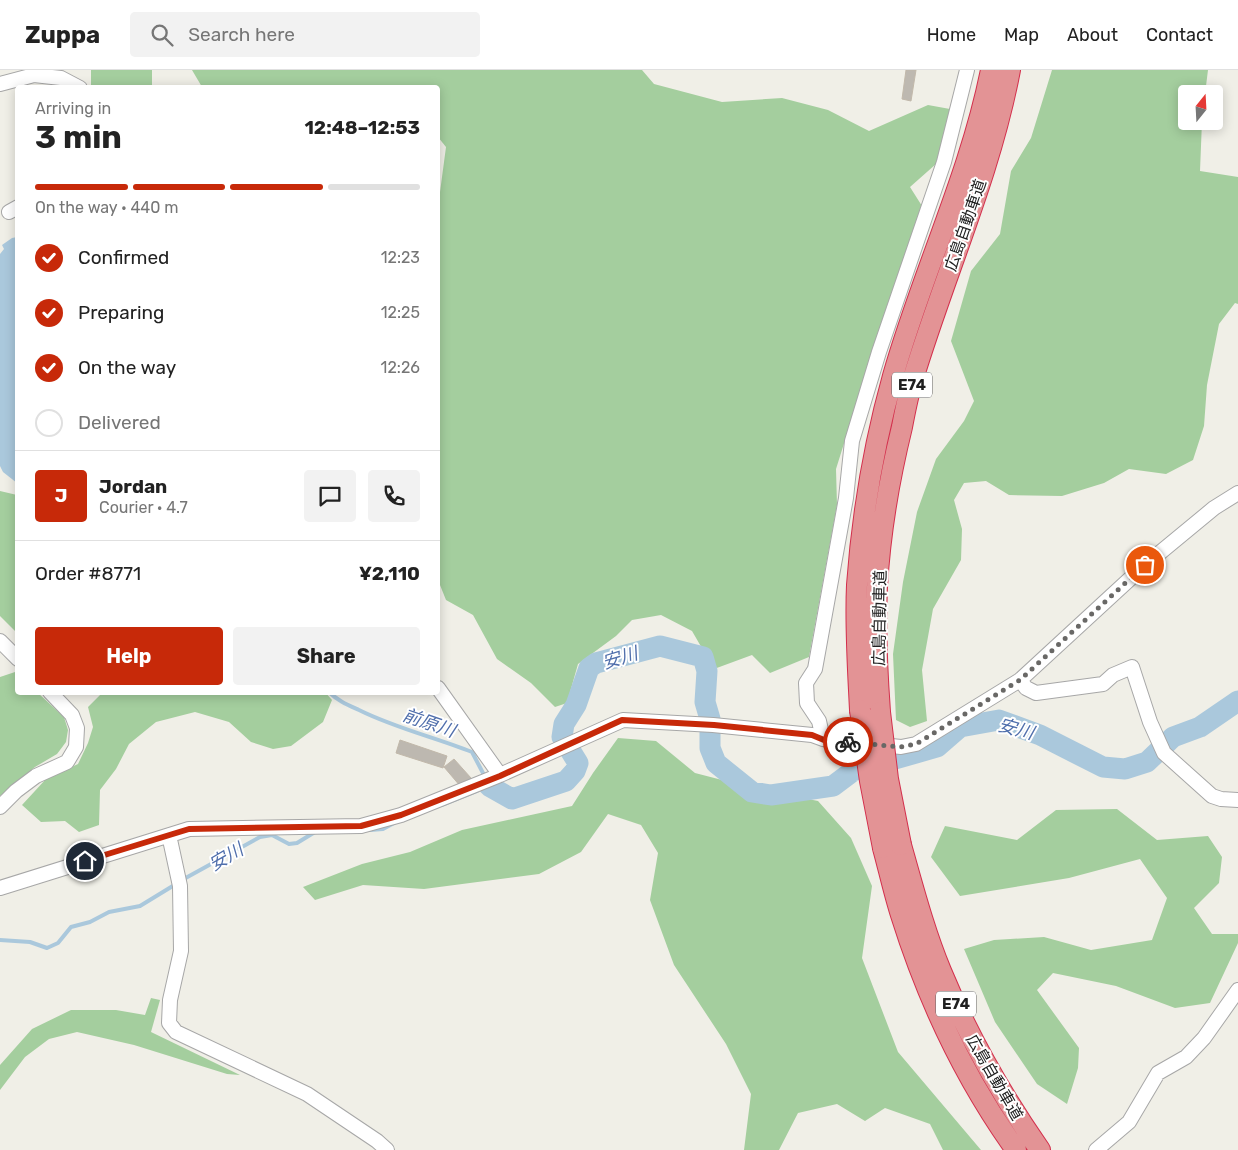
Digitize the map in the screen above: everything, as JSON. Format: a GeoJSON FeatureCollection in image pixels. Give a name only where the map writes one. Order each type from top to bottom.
{"type":"FeatureCollection","features":[{"type":"Feature","properties":{"kind":"highway","name":"広島自動車道"},"geometry":{"type":"LineString","coordinates":[[870,711],[856,648],[863,524],[875,451],[893,376],[961,177],[986,93],[990,70]]}},
{"type":"Feature","properties":{"kind":"highway","name":"広島自動車道"},"geometry":{"type":"LineString","coordinates":[[1010,70],[1005,98],[980,184],[936,306],[912,382],[895,454],[883,526],[877,587],[876,649],[870,711],[870,781],[892,846],[919,908],[941,971],[952,996],[995,1081],[1040,1150]]}},
{"type":"Feature","properties":{"kind":"highway","name":"広島自動車道"},"geometry":{"type":"LineString","coordinates":[[892,846],[900,913],[922,978],[977,1090],[1016,1150]]}},
{"type":"Feature","properties":{"kind":"street"},"geometry":{"type":"LineString","coordinates":[[824,740],[819,721],[807,703],[806,683],[814,669],[816,659],[846,498],[852,441],[879,352],[944,162],[967,70]]}},
{"type":"Feature","properties":{"kind":"street"},"geometry":{"type":"LineString","coordinates":[[0,84],[34,76],[62,78],[75,85]]}},
{"type":"Feature","properties":{"kind":"street"},"geometry":{"type":"LineString","coordinates":[[0,888],[189,829],[361,826],[401,815],[500,776],[622,720],[710,725],[812,735],[824,740],[901,747],[916,744],[1020,680],[1145,565],[1214,508],[1238,493]]}},
{"type":"Feature","properties":{"kind":"street"},"geometry":{"type":"LineString","coordinates":[[0,641],[15,656]]}},
{"type":"Feature","properties":{"kind":"street"},"geometry":{"type":"LineString","coordinates":[[1020,680],[1026,688],[1036,693],[1103,684],[1113,675],[1132,667],[1150,722],[1162,749],[1212,796],[1221,799],[1238,800]]}},
{"type":"Feature","properties":{"kind":"street"},"geometry":{"type":"LineString","coordinates":[[440,691],[500,776]]}},
{"type":"Feature","properties":{"kind":"street"},"geometry":{"type":"LineString","coordinates":[[0,807],[16,791],[36,776],[67,762],[76,747],[77,728],[72,715],[53,695]]}},
{"type":"Feature","properties":{"kind":"street"},"geometry":{"type":"LineString","coordinates":[[169,835],[179,882],[181,951],[170,1000],[170,1023],[176,1032],[307,1094],[377,1141],[387,1150]]}},
{"type":"Feature","properties":{"kind":"street"},"geometry":{"type":"LineString","coordinates":[[1096,1150],[1129,1122],[1158,1073],[1186,1057],[1204,1038],[1238,990]]}},
{"type":"Feature","properties":{"kind":"green space"},"geometry":{"type":"Polygon","coordinates":[[[91,70],[152,70],[152,85],[91,85],[91,70]]]}},
{"type":"Feature","properties":{"kind":"green space"},"geometry":{"type":"Polygon","coordinates":[[[192,70],[642,70],[654,84],[722,102],[782,98],[828,110],[869,131],[928,105],[950,109],[936,164],[910,187],[922,206],[887,306],[836,469],[837,505],[809,657],[770,673],[752,655],[714,669],[692,631],[661,615],[632,620],[616,636],[578,664],[567,703],[555,707],[531,683],[497,659],[473,615],[446,600],[440,585],[440,192],[446,147],[440,140],[440,85],[201,85],[192,70]]]}},
{"type":"Feature","properties":{"kind":"green space"},"geometry":{"type":"Polygon","coordinates":[[[1052,70],[1208,70],[1206,85],[1178,85],[1178,130],[1202,130],[1200,171],[1238,177],[1238,304],[1235,303],[1219,324],[1207,385],[1204,426],[1193,460],[1166,474],[1129,469],[1104,483],[1062,496],[1009,495],[986,481],[964,483],[954,500],[962,529],[961,560],[933,609],[922,670],[927,721],[910,727],[896,720],[893,654],[903,582],[917,512],[936,459],[964,421],[974,401],[951,341],[971,271],[1000,234],[1011,171],[1031,138],[1052,70]]]}},
{"type":"Feature","properties":{"kind":"green space"},"geometry":{"type":"Polygon","coordinates":[[[0,491],[15,495],[15,631],[0,616],[0,491]]]}},
{"type":"Feature","properties":{"kind":"green space"},"geometry":{"type":"Polygon","coordinates":[[[15,672],[15,695],[40,695],[64,717],[68,730],[66,742],[57,754],[35,767],[0,796],[0,677],[15,672]]]}},
{"type":"Feature","properties":{"kind":"green space"},"geometry":{"type":"Polygon","coordinates":[[[100,695],[328,695],[332,700],[323,722],[291,746],[273,749],[251,742],[229,722],[195,712],[156,722],[129,744],[116,769],[100,790],[99,825],[79,832],[65,821],[41,822],[22,805],[46,779],[78,764],[93,727],[88,707],[100,695]]]}},
{"type":"Feature","properties":{"kind":"green space"},"geometry":{"type":"Polygon","coordinates":[[[618,738],[656,741],[695,773],[753,788],[818,801],[851,838],[872,886],[862,958],[898,1052],[981,1150],[943,1150],[930,1124],[885,1108],[865,1121],[837,1104],[798,1113],[779,1150],[744,1150],[751,1094],[726,1044],[674,965],[650,900],[658,853],[641,825],[608,814],[581,852],[539,874],[424,889],[363,885],[315,900],[303,887],[362,864],[410,852],[462,830],[572,806],[618,738]]]}},
{"type":"Feature","properties":{"kind":"green space"},"geometry":{"type":"Polygon","coordinates":[[[1117,809],[1157,840],[1208,836],[1222,857],[1219,883],[1194,908],[1212,934],[1238,934],[1238,943],[1210,1003],[1175,1008],[1116,986],[1053,973],[1037,990],[1079,1048],[1078,1068],[1067,1104],[1037,1084],[995,1022],[964,949],[994,940],[1044,937],[1091,950],[1152,940],[1167,898],[1140,859],[1069,878],[960,896],[931,857],[945,826],[1017,840],[1056,810],[1117,809]]]}},
{"type":"Feature","properties":{"kind":"green space"},"geometry":{"type":"Polygon","coordinates":[[[151,998],[160,1000],[151,1032],[240,1075],[227,1074],[134,1045],[77,1032],[49,1039],[25,1057],[0,1090],[0,1065],[32,1029],[71,1010],[116,1010],[145,1015],[151,998]]]}},
{"type":"Feature","properties":{"kind":"water"},"geometry":{"type":"Polygon","coordinates":[[[15,238],[15,481],[3,472],[0,466],[0,254],[4,249],[2,245],[15,238]]]}},
{"type":"Feature","properties":{"kind":"building"},"geometry":{"type":"Polygon","coordinates":[[[906,70],[916,70],[911,101],[902,99],[906,70]]]}},
{"type":"Feature","properties":{"kind":"building"},"geometry":{"type":"Polygon","coordinates":[[[400,740],[447,756],[443,768],[396,753],[400,740]]]}},
{"type":"Feature","properties":{"kind":"building"},"geometry":{"type":"Polygon","coordinates":[[[454,759],[471,778],[461,787],[444,767],[454,759]]]}},
{"type":"Feature","properties":{"kind":"waterway","name":"安川"},"geometry":{"type":"LineString","coordinates":[[489,786],[512,799],[566,781],[575,771],[578,763],[562,737],[564,724],[576,705],[589,668],[596,663],[660,646],[703,657],[707,671],[705,702],[710,719],[710,748],[716,763],[752,792],[771,795],[833,786],[853,771],[937,747],[960,727],[999,720],[1040,735],[1103,767],[1125,769],[1147,762],[1173,737],[1200,727],[1238,701]]}},
{"type":"Feature","properties":{"kind":"waterway","name":"前原川"},"geometry":{"type":"LineString","coordinates":[[332,695],[373,716],[472,752],[484,775]]}},
{"type":"Feature","properties":{"kind":"waterway","name":"安川"},"geometry":{"type":"LineString","coordinates":[[442,805],[477,791]]}},
{"type":"Feature","properties":{"kind":"waterway","name":"安川"},"geometry":{"type":"LineString","coordinates":[[370,830],[383,829],[394,823]]}},
{"type":"Feature","properties":{"kind":"waterway","name":"安川"},"geometry":{"type":"LineString","coordinates":[[182,880],[260,837],[272,835],[289,844],[297,843],[315,832]]}},
{"type":"Feature","properties":{"kind":"waterway","name":"安川"},"geometry":{"type":"LineString","coordinates":[[0,940],[30,942],[47,948],[58,943],[71,927],[90,922],[109,912],[140,906],[176,884]]}},
{"type":"Feature","properties":{"kind":"way so far"},"geometry":{"type":"LineString","coordinates":[[848,742],[901,747],[916,744],[1020,680],[1145,565]]}},
{"type":"Feature","properties":{"kind":"route"},"geometry":{"type":"LineString","coordinates":[[85,861],[189,829],[361,826],[401,815],[500,776],[622,720],[714,725],[812,735],[824,740],[848,742]]}}]}
